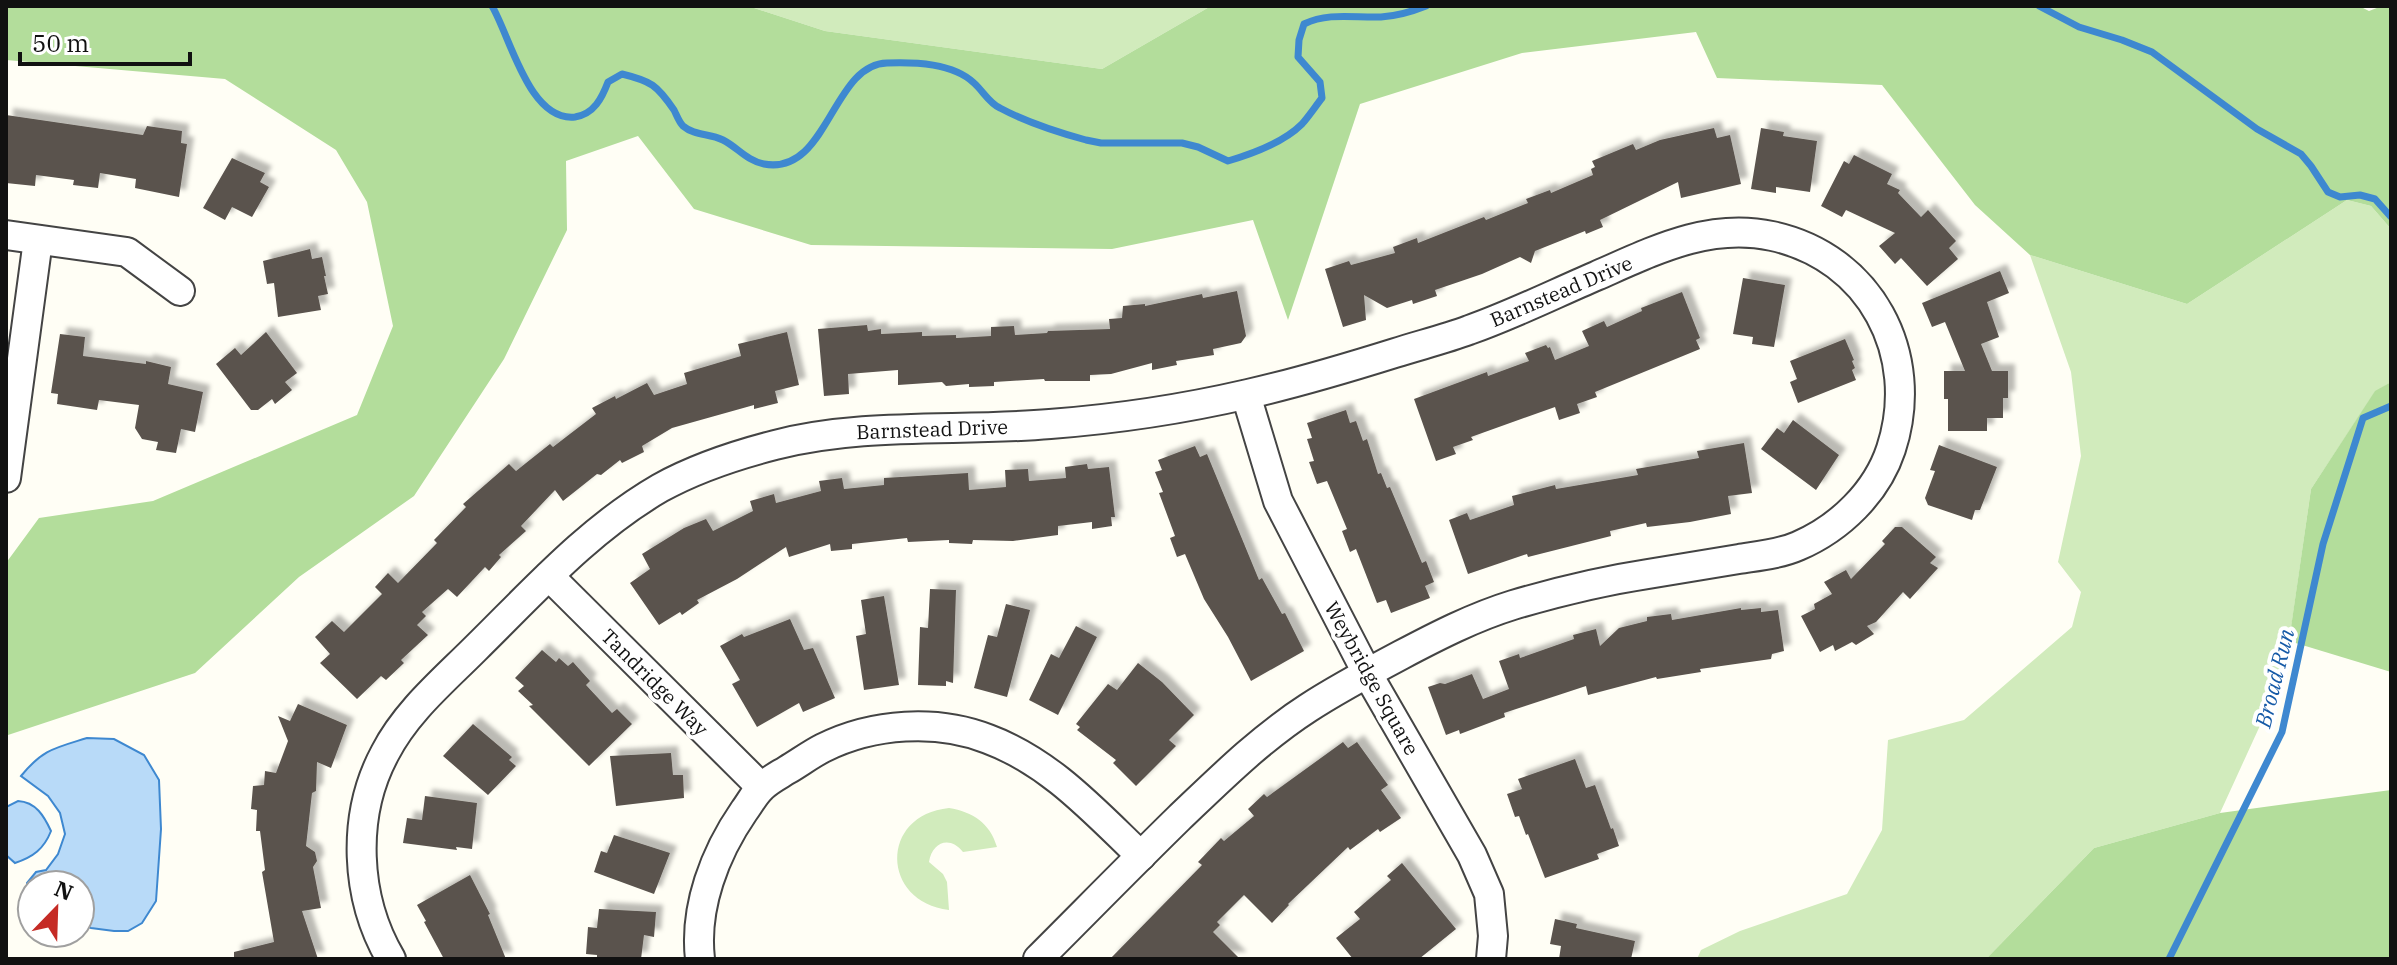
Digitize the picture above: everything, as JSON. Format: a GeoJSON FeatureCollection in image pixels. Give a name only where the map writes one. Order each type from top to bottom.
{"type":"FeatureCollection","features":[{"type":"Feature","properties":{"kind":"street","name":"Barnstead Drive"},"geometry":{"type":"LineString","coordinates":[[391,959],[380,941],[363,881],[361,843],[365,811],[384,754],[409,715],[593,535],[661,488],[697,470],[783,443],[831,434],[1051,424],[1134,415],[1246,395],[1469,330],[1656,250],[1705,234],[1738,231],[1778,237],[1810,249],[1839,266],[1865,294],[1883,319],[1895,347],[1900,378],[1897,426],[1889,456],[1875,484],[1855,507],[1828,529],[1794,548],[1634,576],[1504,608],[1442,634],[1367,673],[1305,710],[1238,761],[1038,959]]}},
{"type":"Feature","properties":{"kind":"street"},"geometry":{"type":"LineString","coordinates":[[6,235],[127,252],[180,291]]}},
{"type":"Feature","properties":{"kind":"street"},"geometry":{"type":"LineString","coordinates":[[6,478],[38,240]]}},
{"type":"Feature","properties":{"kind":"street","name":"Weybridge Square"},"geometry":{"type":"LineString","coordinates":[[1246,395],[1278,501],[1367,673],[1472,855],[1489,894],[1493,936],[1491,959]]}},
{"type":"Feature","properties":{"kind":"street","name":"Tandridge Way"},"geometry":{"type":"LineString","coordinates":[[549,576],[761,787]]}},
{"type":"Feature","properties":{"kind":"street"},"geometry":{"type":"LineString","coordinates":[[700,959],[701,920],[715,862],[733,827],[761,787],[824,747],[869,732],[913,726],[949,728],[987,738],[1025,755],[1059,778],[1141,856]]}},
{"type":"Feature","properties":{"kind":"green space"},"geometry":{"type":"Polygon","coordinates":[[[6,6],[748,6],[825,31],[1102,69],[1211,6],[2359,6],[2369,11],[2391,6],[2391,229],[2371,206],[2347,200],[2187,304],[2030,255],[1975,205],[1882,85],[1717,78],[1696,32],[1522,53],[1360,104],[1288,320],[1253,220],[1112,249],[811,245],[694,209],[638,136],[566,161],[567,230],[504,359],[414,496],[299,577],[195,673],[8,735],[6,563],[39,518],[153,501],[357,415],[393,326],[367,202],[336,150],[225,79],[6,60],[6,6]]]}},
{"type":"Feature","properties":{"kind":"green space"},"geometry":{"type":"Polygon","coordinates":[[[748,6],[1211,6],[1102,69],[825,31],[748,6]]]}},
{"type":"Feature","properties":{"kind":"green space"},"geometry":{"type":"Polygon","coordinates":[[[2347,200],[2371,206],[2391,229],[2391,382],[2375,392],[2311,489],[2289,642],[2274,695],[2220,813],[2094,848],[1986,959],[1697,959],[1701,950],[1740,931],[1847,894],[1882,830],[1888,740],[1964,720],[2072,627],[2081,592],[2058,562],[2081,456],[2071,372],[2030,255],[2187,304],[2347,200]]]}},
{"type":"Feature","properties":{"kind":"green space"},"geometry":{"type":"Polygon","coordinates":[[[2391,382],[2391,672],[2289,641],[2311,489],[2375,391],[2391,382]]]}},
{"type":"Feature","properties":{"kind":"green space"},"geometry":{"type":"Polygon","coordinates":[[[2391,790],[2391,959],[1986,959],[2094,848],[2220,813],[2391,790]]]}},
{"type":"Feature","properties":{"kind":"green space"},"geometry":{"type":"Polygon","coordinates":[[[949,808],[966,812],[979,820],[990,831],[997,847],[963,852],[947,842],[934,850],[929,862],[947,882],[949,910],[927,904],[910,892],[901,876],[897,859],[900,841],[910,826],[926,814],[949,808]]]}},
{"type":"Feature","properties":{"kind":"water"},"geometry":{"type":"Polygon","coordinates":[[[87,738],[114,739],[144,755],[159,780],[161,829],[156,901],[142,923],[128,931],[96,929],[96,869],[47,869],[58,854],[65,834],[60,813],[48,796],[21,776],[36,760],[66,744],[87,738]]]}},
{"type":"Feature","properties":{"kind":"water"},"geometry":{"type":"Polygon","coordinates":[[[18,801],[35,807],[51,831],[37,852],[15,863],[6,855],[6,807],[18,801]]]}},
{"type":"Feature","properties":{"kind":"building"},"geometry":{"type":"Polygon","coordinates":[[[6,115],[143,135],[147,126],[182,131],[181,143],[187,144],[179,197],[135,188],[136,179],[100,173],[98,188],[73,185],[74,180],[36,175],[35,186],[6,183],[6,115]]]}},
{"type":"Feature","properties":{"kind":"building"},"geometry":{"type":"Polygon","coordinates":[[[1714,128],[1717,138],[1730,135],[1741,184],[1681,198],[1678,182],[1600,220],[1603,227],[1535,251],[1531,263],[1520,257],[1435,290],[1437,296],[1413,304],[1412,300],[1387,308],[1364,295],[1366,320],[1343,327],[1325,269],[1349,261],[1351,265],[1395,253],[1393,247],[1417,238],[1418,243],[1528,203],[1526,199],[1550,190],[1551,193],[1593,175],[1591,169],[1595,167],[1592,161],[1633,144],[1636,150],[1660,140],[1714,128]]]}},
{"type":"Feature","properties":{"kind":"building"},"geometry":{"type":"Polygon","coordinates":[[[1761,128],[1784,132],[1783,136],[1817,141],[1810,192],[1776,187],[1776,193],[1751,189],[1761,128]]]}},
{"type":"Feature","properties":{"kind":"building"},"geometry":{"type":"Polygon","coordinates":[[[1854,155],[1892,174],[1887,184],[1900,190],[1898,193],[1921,217],[1928,210],[1956,241],[1949,248],[1958,259],[1927,286],[1901,258],[1895,264],[1879,246],[1895,233],[1846,210],[1842,217],[1821,206],[1844,161],[1849,164],[1854,155]]]}},
{"type":"Feature","properties":{"kind":"building"},"geometry":{"type":"Polygon","coordinates":[[[232,158],[265,173],[260,182],[269,187],[252,217],[232,207],[225,220],[203,208],[232,158]]]}},
{"type":"Feature","properties":{"kind":"building"},"geometry":{"type":"Polygon","coordinates":[[[310,249],[312,259],[322,257],[326,276],[328,294],[318,296],[321,310],[278,317],[274,283],[267,284],[263,261],[310,249]]]}},
{"type":"Feature","properties":{"kind":"building"},"geometry":{"type":"Polygon","coordinates":[[[2000,271],[2009,293],[1987,302],[1999,337],[1981,344],[1992,371],[2008,371],[2008,398],[2003,398],[2003,418],[1987,418],[1987,431],[1948,431],[1944,371],[1965,371],[1945,322],[1932,327],[1922,303],[2000,271]]]}},
{"type":"Feature","properties":{"kind":"building"},"geometry":{"type":"Polygon","coordinates":[[[1743,278],[1785,285],[1774,347],[1752,344],[1753,337],[1733,334],[1743,278]]]}},
{"type":"Feature","properties":{"kind":"building"},"geometry":{"type":"Polygon","coordinates":[[[1237,291],[1246,336],[1241,343],[1213,349],[1214,355],[1176,361],[1177,365],[1152,370],[1152,363],[1111,374],[1090,375],[1090,381],[1044,379],[969,387],[969,384],[946,386],[942,382],[898,385],[898,370],[848,374],[849,394],[824,396],[818,329],[867,325],[868,331],[881,329],[881,334],[922,332],[922,336],[956,335],[956,338],[991,336],[991,327],[1014,326],[1015,335],[1110,329],[1109,319],[1122,318],[1123,306],[1145,306],[1202,294],[1203,298],[1237,291]]]}},
{"type":"Feature","properties":{"kind":"building"},"geometry":{"type":"Polygon","coordinates":[[[1682,292],[1700,338],[1696,340],[1700,349],[1595,392],[1597,397],[1577,404],[1580,413],[1559,420],[1555,407],[1471,437],[1473,440],[1453,447],[1456,454],[1436,461],[1414,399],[1487,372],[1488,376],[1529,361],[1525,353],[1546,345],[1550,347],[1555,360],[1589,346],[1582,331],[1604,321],[1607,327],[1642,311],[1641,308],[1682,292]]]}},
{"type":"Feature","properties":{"kind":"building"},"geometry":{"type":"Polygon","coordinates":[[[266,332],[297,373],[285,382],[292,390],[275,404],[272,399],[258,410],[251,410],[216,364],[235,348],[241,355],[266,332]]]}},
{"type":"Feature","properties":{"kind":"building"},"geometry":{"type":"Polygon","coordinates":[[[787,332],[799,385],[775,391],[778,403],[754,409],[754,405],[672,428],[642,446],[644,452],[622,463],[620,460],[563,501],[555,490],[521,526],[526,531],[499,555],[501,557],[489,571],[485,567],[457,597],[448,589],[422,612],[426,616],[417,625],[428,635],[401,660],[404,663],[386,680],[381,676],[357,699],[320,663],[330,654],[315,637],[332,621],[344,632],[382,594],[375,587],[388,573],[398,583],[437,543],[434,540],[466,507],[463,504],[509,464],[516,471],[596,414],[592,408],[615,396],[616,399],[647,383],[654,395],[687,384],[684,373],[741,356],[738,344],[787,332]]]}},
{"type":"Feature","properties":{"kind":"building"},"geometry":{"type":"Polygon","coordinates":[[[60,334],[85,337],[83,356],[146,364],[146,361],[171,367],[168,384],[203,392],[195,432],[181,429],[176,453],[156,450],[158,442],[142,439],[135,428],[139,405],[99,400],[97,410],[57,404],[58,394],[51,393],[60,334]]]}},
{"type":"Feature","properties":{"kind":"building"},"geometry":{"type":"Polygon","coordinates":[[[1845,339],[1854,360],[1855,368],[1852,370],[1856,380],[1798,403],[1790,382],[1797,379],[1790,361],[1845,339]]]}},
{"type":"Feature","properties":{"kind":"building"},"geometry":{"type":"Polygon","coordinates":[[[1346,410],[1350,423],[1356,421],[1363,441],[1367,439],[1378,474],[1381,473],[1387,488],[1390,487],[1422,563],[1426,561],[1434,582],[1425,586],[1430,598],[1391,613],[1386,600],[1377,603],[1356,549],[1350,552],[1342,531],[1347,529],[1327,481],[1317,484],[1309,462],[1314,461],[1307,439],[1312,438],[1307,423],[1346,410]]]}},
{"type":"Feature","properties":{"kind":"building"},"geometry":{"type":"Polygon","coordinates":[[[1793,420],[1839,455],[1816,490],[1761,449],[1777,428],[1784,433],[1793,420]]]}},
{"type":"Feature","properties":{"kind":"building"},"geometry":{"type":"Polygon","coordinates":[[[1744,443],[1752,493],[1728,496],[1731,514],[1647,527],[1646,523],[1610,531],[1611,536],[1528,557],[1527,554],[1468,574],[1449,520],[1467,513],[1470,520],[1514,505],[1512,496],[1555,485],[1556,489],[1638,475],[1636,469],[1699,458],[1697,451],[1744,443]]]}},
{"type":"Feature","properties":{"kind":"building"},"geometry":{"type":"Polygon","coordinates":[[[1939,445],[1997,467],[1980,510],[1975,510],[1972,520],[1928,505],[1925,498],[1935,471],[1930,470],[1939,445]]]}},
{"type":"Feature","properties":{"kind":"building"},"geometry":{"type":"Polygon","coordinates":[[[1195,446],[1200,457],[1207,454],[1259,580],[1262,578],[1282,614],[1285,613],[1304,651],[1251,681],[1204,599],[1185,554],[1177,557],[1170,538],[1175,536],[1159,493],[1163,492],[1155,472],[1162,470],[1158,460],[1195,446]]]}},
{"type":"Feature","properties":{"kind":"building"},"geometry":{"type":"Polygon","coordinates":[[[1087,464],[1088,469],[1109,467],[1115,517],[1111,517],[1112,526],[1092,529],[1092,522],[1058,526],[1058,535],[1013,541],[973,540],[972,544],[949,543],[949,540],[908,542],[907,538],[852,544],[852,549],[831,551],[830,544],[789,557],[786,547],[737,579],[697,600],[699,603],[682,615],[680,612],[659,625],[630,583],[650,569],[642,554],[684,528],[706,519],[713,531],[753,511],[750,501],[774,494],[776,503],[821,491],[819,481],[842,478],[844,489],[884,485],[884,478],[968,473],[969,490],[1006,487],[1005,470],[1028,469],[1029,481],[1066,478],[1065,467],[1087,464]]]}},
{"type":"Feature","properties":{"kind":"building"},"geometry":{"type":"Polygon","coordinates":[[[1895,527],[1902,527],[1936,557],[1930,563],[1938,568],[1910,599],[1903,592],[1876,622],[1867,626],[1874,634],[1856,645],[1852,642],[1835,651],[1833,645],[1820,652],[1801,616],[1832,594],[1824,582],[1846,570],[1851,579],[1885,544],[1882,541],[1895,527]]]}},
{"type":"Feature","properties":{"kind":"building"},"geometry":{"type":"Polygon","coordinates":[[[930,589],[956,590],[953,683],[946,681],[946,686],[918,685],[920,627],[928,628],[930,589]]]}},
{"type":"Feature","properties":{"kind":"building"},"geometry":{"type":"Polygon","coordinates":[[[884,596],[899,685],[864,690],[856,636],[866,634],[861,600],[884,596]]]}},
{"type":"Feature","properties":{"kind":"building"},"geometry":{"type":"Polygon","coordinates":[[[1006,604],[1030,610],[1007,697],[974,688],[988,635],[997,637],[1006,604]]]}},
{"type":"Feature","properties":{"kind":"building"},"geometry":{"type":"Polygon","coordinates":[[[1741,608],[1761,608],[1761,612],[1778,610],[1784,651],[1772,654],[1771,659],[1656,677],[1588,695],[1586,686],[1504,713],[1505,717],[1460,734],[1459,730],[1446,735],[1428,687],[1472,674],[1483,699],[1509,689],[1499,661],[1519,654],[1520,658],[1574,639],[1573,635],[1596,629],[1600,646],[1619,628],[1647,621],[1647,617],[1671,614],[1672,620],[1741,608]]]}},
{"type":"Feature","properties":{"kind":"building"},"geometry":{"type":"Polygon","coordinates":[[[790,619],[804,650],[813,648],[835,698],[803,712],[799,703],[757,727],[732,684],[740,680],[720,646],[742,634],[744,637],[790,619]]]}},
{"type":"Feature","properties":{"kind":"building"},"geometry":{"type":"Polygon","coordinates":[[[1076,626],[1097,637],[1058,715],[1029,700],[1051,654],[1059,658],[1076,626]]]}},
{"type":"Feature","properties":{"kind":"building"},"geometry":{"type":"Polygon","coordinates":[[[542,650],[556,662],[559,658],[568,666],[573,662],[590,681],[586,685],[612,713],[617,709],[632,724],[589,766],[518,691],[524,686],[515,678],[542,650]]]}},
{"type":"Feature","properties":{"kind":"building"},"geometry":{"type":"Polygon","coordinates":[[[1138,663],[1162,682],[1194,715],[1169,740],[1176,746],[1136,786],[1113,763],[1116,760],[1077,730],[1080,727],[1076,724],[1108,684],[1117,690],[1138,663]]]}},
{"type":"Feature","properties":{"kind":"building"},"geometry":{"type":"Polygon","coordinates":[[[298,704],[347,725],[331,768],[317,762],[316,791],[312,793],[306,846],[315,852],[317,861],[313,867],[321,908],[302,911],[318,959],[234,959],[234,952],[274,942],[262,872],[265,870],[260,831],[256,831],[257,810],[251,809],[253,786],[264,785],[265,771],[276,773],[288,741],[278,716],[290,721],[298,704]]]}},
{"type":"Feature","properties":{"kind":"building"},"geometry":{"type":"Polygon","coordinates":[[[473,724],[512,757],[509,760],[516,766],[488,795],[443,756],[473,724]]]}},
{"type":"Feature","properties":{"kind":"building"},"geometry":{"type":"Polygon","coordinates":[[[1343,742],[1348,748],[1357,742],[1388,785],[1381,790],[1401,818],[1380,832],[1378,829],[1350,850],[1348,847],[1272,923],[1244,895],[1217,922],[1220,925],[1213,932],[1240,959],[1110,959],[1202,865],[1198,862],[1221,838],[1224,841],[1254,816],[1248,809],[1264,794],[1267,797],[1343,742]]]}},
{"type":"Feature","properties":{"kind":"building"},"geometry":{"type":"Polygon","coordinates":[[[671,753],[673,775],[683,775],[684,798],[616,806],[610,756],[671,753]]]}},
{"type":"Feature","properties":{"kind":"building"},"geometry":{"type":"Polygon","coordinates":[[[1575,759],[1586,788],[1595,785],[1619,846],[1597,854],[1599,859],[1545,878],[1528,834],[1519,816],[1515,817],[1507,794],[1522,789],[1518,779],[1575,759]]]}},
{"type":"Feature","properties":{"kind":"building"},"geometry":{"type":"Polygon","coordinates":[[[425,796],[477,803],[472,849],[403,843],[407,818],[422,820],[425,796]]]}},
{"type":"Feature","properties":{"kind":"building"},"geometry":{"type":"Polygon","coordinates":[[[614,835],[670,853],[654,894],[594,872],[601,851],[607,853],[614,835]]]}},
{"type":"Feature","properties":{"kind":"building"},"geometry":{"type":"Polygon","coordinates":[[[1402,863],[1456,929],[1419,959],[1353,959],[1336,938],[1360,919],[1354,912],[1391,880],[1387,876],[1402,863]]]}},
{"type":"Feature","properties":{"kind":"building"},"geometry":{"type":"Polygon","coordinates":[[[470,875],[490,914],[506,959],[444,959],[424,922],[417,905],[470,875]]]}},
{"type":"Feature","properties":{"kind":"building"},"geometry":{"type":"Polygon","coordinates":[[[599,909],[656,912],[654,937],[644,935],[641,959],[597,958],[597,955],[586,954],[588,927],[597,928],[599,909]]]}},
{"type":"Feature","properties":{"kind":"building"},"geometry":{"type":"Polygon","coordinates":[[[1555,919],[1577,924],[1576,928],[1635,941],[1631,959],[1559,959],[1561,946],[1550,944],[1555,919]]]}},
{"type":"Feature","properties":{"kind":"waterway"},"geometry":{"type":"LineString","coordinates":[[492,6],[533,92],[545,106],[559,115],[575,117],[587,113],[600,99],[608,82],[622,74],[658,89],[688,129],[723,140],[752,160],[764,164],[785,163],[802,153],[817,138],[854,81],[869,68],[887,63],[933,65],[955,71],[974,83],[1000,108],[1075,137],[1101,143],[1182,143],[1228,161],[1286,136],[1302,124],[1322,98],[1320,82],[1298,57],[1304,24],[1332,17],[1393,16],[1426,6]]}},
{"type":"Feature","properties":{"kind":"waterway"},"geometry":{"type":"LineString","coordinates":[[2039,6],[2079,27],[2152,52],[2257,129],[2301,154],[2328,192],[2340,197],[2360,195],[2375,199],[2391,217]]}},
{"type":"Feature","properties":{"kind":"waterway","name":"Broad Run"},"geometry":{"type":"LineString","coordinates":[[2169,959],[2282,732],[2323,544],[2363,418],[2391,406]]}}]}
